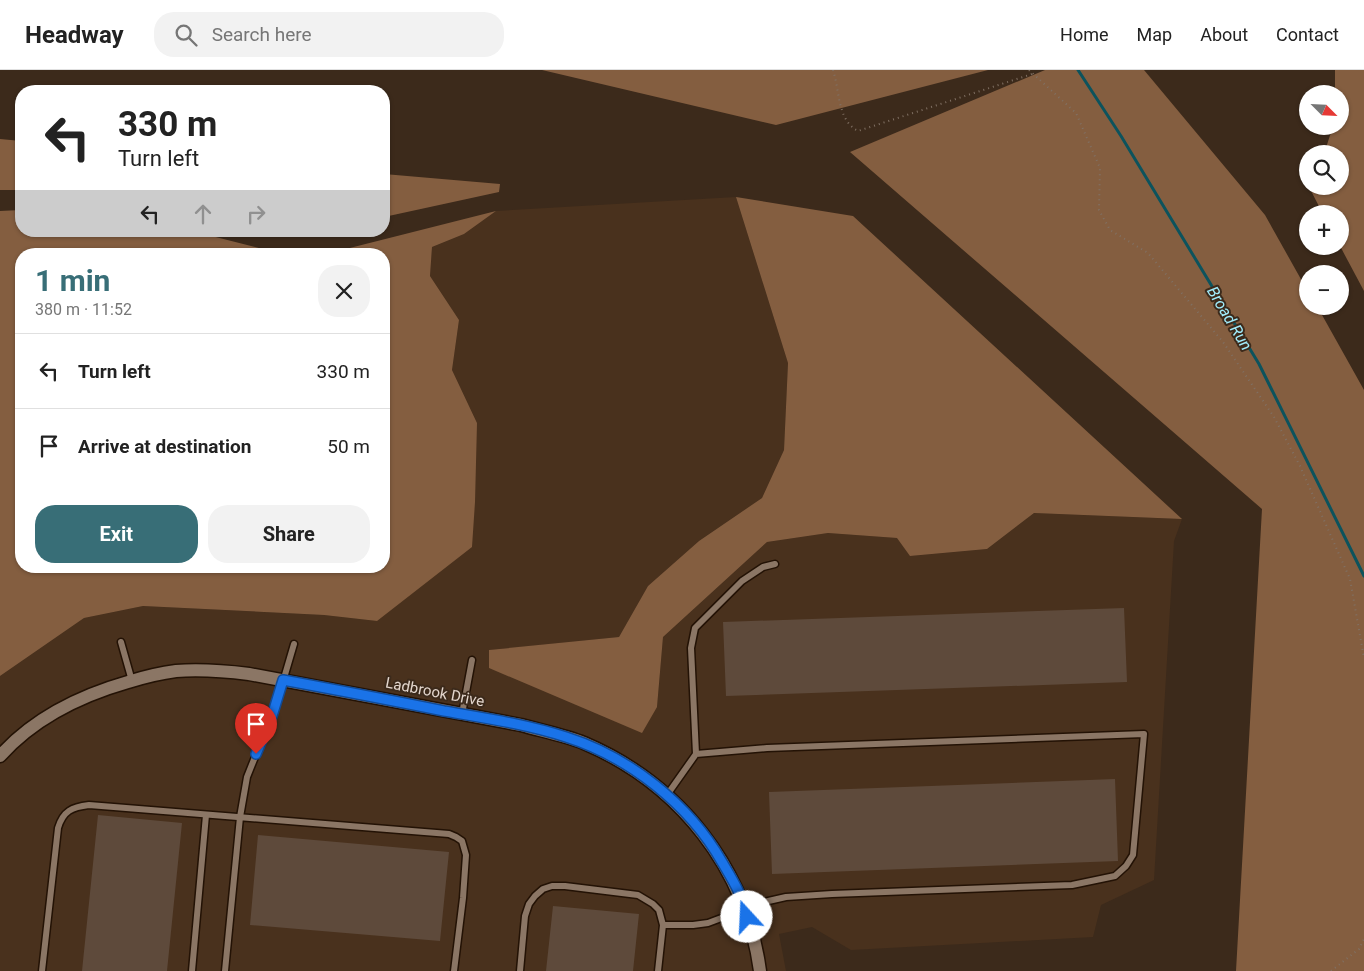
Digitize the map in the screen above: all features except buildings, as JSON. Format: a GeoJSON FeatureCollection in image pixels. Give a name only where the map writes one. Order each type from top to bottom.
{"type":"FeatureCollection","features":[{"type":"Feature","properties":{"kind":"street","name":"Ladbrook Drive"},"geometry":{"type":"LineString","coordinates":[[0,756],[12,742],[54,711],[94,693],[148,676],[204,670],[249,674],[283,680],[521,725],[565,736],[627,765],[667,795],[701,830],[715,849],[731,877],[746,909],[756,939],[760,971]]}},
{"type":"Feature","properties":{"kind":"lane"},"geometry":{"type":"LineString","coordinates":[[667,795],[696,754],[691,648],[695,628],[742,581],[763,567],[775,564]]}},
{"type":"Feature","properties":{"kind":"lane"},"geometry":{"type":"LineString","coordinates":[[120,642],[132,681]]}},
{"type":"Feature","properties":{"kind":"lane"},"geometry":{"type":"LineString","coordinates":[[225,971],[240,817],[247,777],[272,716],[294,644]]}},
{"type":"Feature","properties":{"kind":"lane"},"geometry":{"type":"LineString","coordinates":[[462,714],[472,660]]}},
{"type":"Feature","properties":{"kind":"lane"},"geometry":{"type":"LineString","coordinates":[[663,925],[708,923],[764,902],[786,897],[1072,885],[1115,876],[1126,866],[1133,855],[1144,734],[767,748],[696,754]]}},
{"type":"Feature","properties":{"kind":"lane"},"geometry":{"type":"LineString","coordinates":[[42,971],[58,828],[61,818],[68,810],[78,806],[89,805],[370,827],[448,834],[456,837],[462,841],[466,855],[454,971]]}},
{"type":"Feature","properties":{"kind":"lane"},"geometry":{"type":"LineString","coordinates":[[192,971],[206,814]]}},
{"type":"Feature","properties":{"kind":"lane"},"geometry":{"type":"LineString","coordinates":[[520,971],[529,904],[543,889],[552,886],[638,895],[648,899],[659,910],[663,925],[658,971]]}},
{"type":"Feature","properties":{"kind":"path"},"geometry":{"type":"LineString","coordinates":[[834,70],[843,115],[849,126],[858,131],[1032,74]]}},
{"type":"Feature","properties":{"kind":"path"},"geometry":{"type":"LineString","coordinates":[[1029,70],[1076,113],[1100,168],[1099,210],[1110,230],[1148,253],[1223,342],[1274,417],[1300,466],[1350,579],[1364,658]]}},
{"type":"Feature","properties":{"kind":"path"},"geometry":{"type":"LineString","coordinates":[[1331,971],[1359,948],[1364,939]]}},
{"type":"Feature","properties":{"kind":"shaded area"},"geometry":{"type":"Polygon","coordinates":[[[542,70],[988,70],[776,125],[542,70]]]}},
{"type":"Feature","properties":{"kind":"shaded area"},"geometry":{"type":"Polygon","coordinates":[[[1045,70],[1144,70],[1265,215],[1299,276],[1299,315],[1322,315],[1364,390],[1364,971],[1236,971],[1262,509],[850,152],[1045,70]]]}},
{"type":"Feature","properties":{"kind":"shaded area"},"geometry":{"type":"Polygon","coordinates":[[[1335,70],[1364,70],[1364,291],[1345,255],[1349,255],[1349,205],[1318,205],[1313,195],[1349,195],[1349,145],[1327,145],[1330,135],[1349,135],[1349,85],[1335,85],[1335,70]]]}},
{"type":"Feature","properties":{"kind":"shaded area"},"geometry":{"type":"Polygon","coordinates":[[[0,139],[15,140],[15,190],[0,190],[0,139]]]}},
{"type":"Feature","properties":{"kind":"shaded area"},"geometry":{"type":"Polygon","coordinates":[[[390,175],[500,184],[499,192],[390,216],[390,175]]]}},
{"type":"Feature","properties":{"kind":"shaded area"},"geometry":{"type":"Polygon","coordinates":[[[736,197],[788,363],[784,450],[762,498],[699,541],[648,586],[619,637],[490,650],[489,668],[657,707],[663,637],[767,542],[828,533],[898,538],[911,556],[987,549],[1034,513],[1182,519],[1174,541],[1154,880],[1101,905],[1093,937],[851,950],[812,927],[779,934],[786,971],[0,971],[0,676],[84,618],[143,606],[324,615],[377,621],[477,423],[452,370],[459,320],[430,276],[432,247],[464,234],[496,211],[736,197]]]}},
{"type":"Feature","properties":{"kind":"shaded area"},"geometry":{"type":"Polygon","coordinates":[[[736,197],[853,216],[1182,519],[1034,513],[987,549],[910,556],[897,538],[828,533],[767,542],[663,637],[657,707],[642,733],[489,668],[489,650],[619,637],[648,586],[699,541],[762,498],[784,450],[788,363],[736,197]]]}},
{"type":"Feature","properties":{"kind":"shaded area"},"geometry":{"type":"Polygon","coordinates":[[[15,210],[15,237],[215,237],[259,248],[15,248],[15,573],[390,573],[390,248],[350,248],[496,211],[464,234],[432,247],[430,276],[459,320],[452,370],[477,423],[472,547],[377,621],[324,615],[143,606],[84,618],[0,676],[0,211],[15,210]]]}},
{"type":"Feature","properties":{"kind":"waterway","name":"Broad Run"},"geometry":{"type":"LineString","coordinates":[[1078,70],[1121,136],[1259,364],[1364,576]]}},
{"type":"Feature","properties":{"kind":"route"},"geometry":{"type":"LineString","coordinates":[[256,754],[272,716],[283,680],[521,725],[565,736],[627,765],[667,795],[701,830],[715,849],[731,877],[746,909],[747,917]]}}]}
